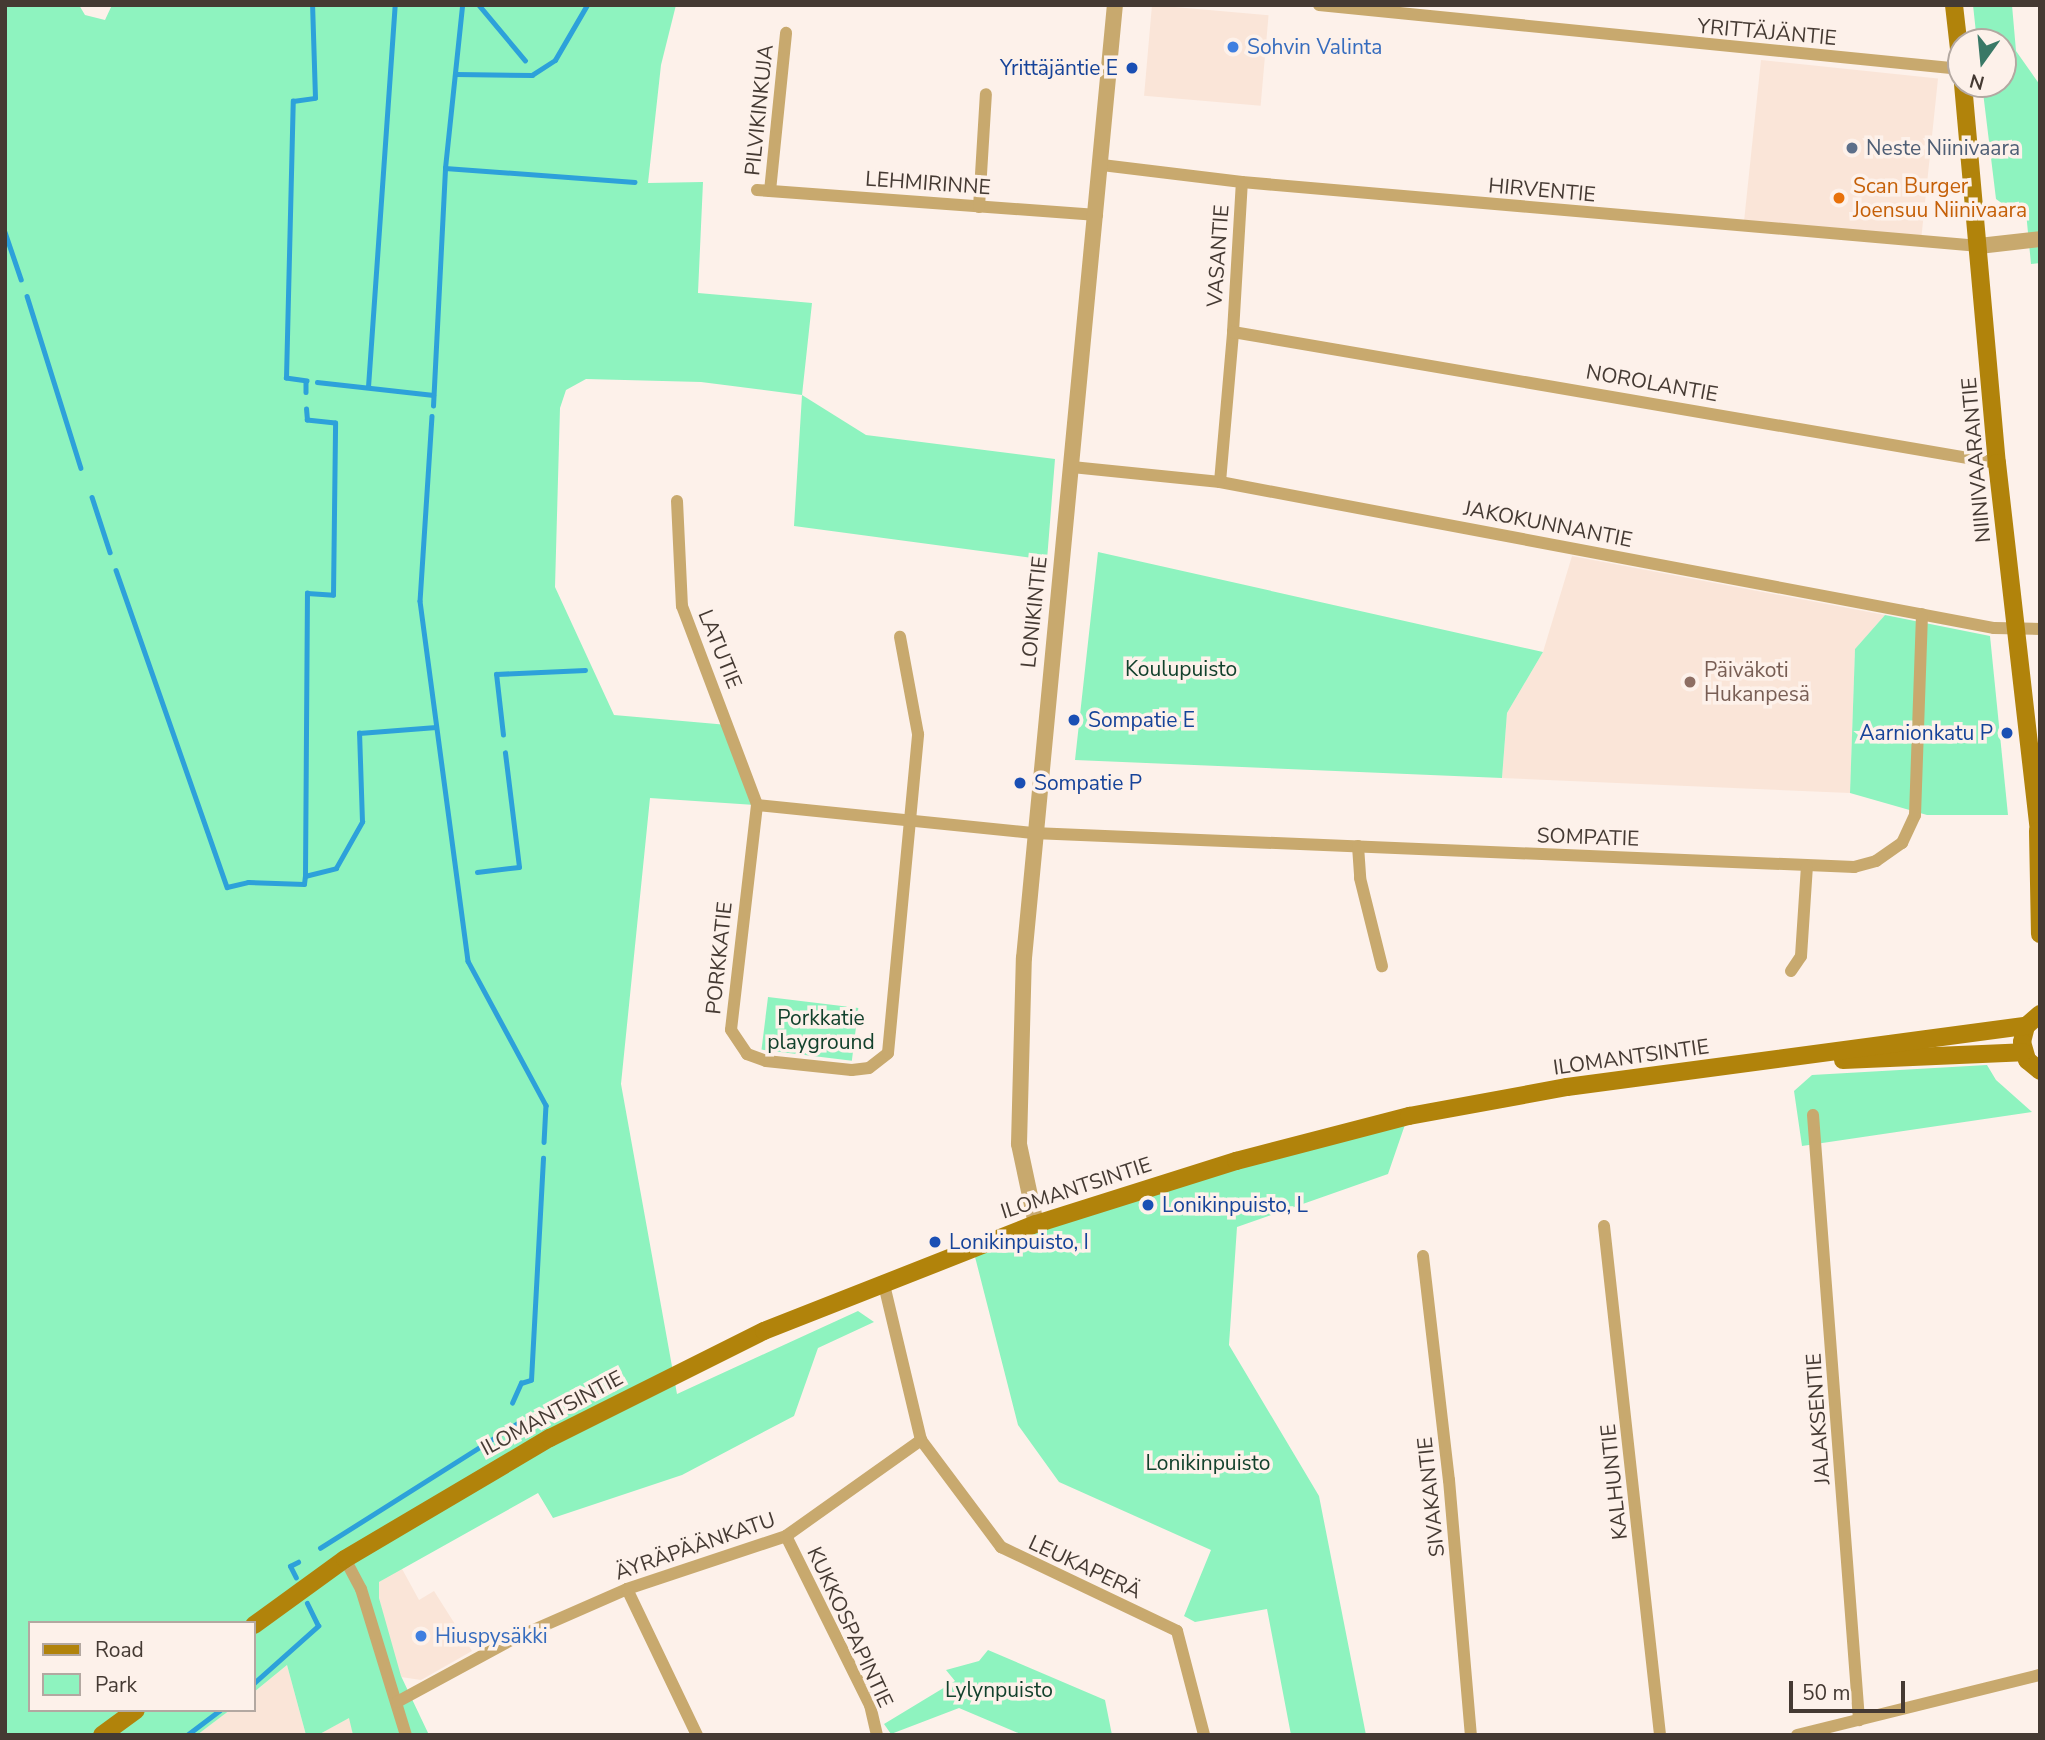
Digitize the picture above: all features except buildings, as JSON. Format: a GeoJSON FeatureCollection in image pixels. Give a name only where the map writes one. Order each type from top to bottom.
{"type":"FeatureCollection","features":[{"type":"Feature","properties":{"kind":"main road"},"geometry":{"type":"LineString","coordinates":[[1954,5],[1957,28]]}},
{"type":"Feature","properties":{"kind":"main road","name":"NIINIVAARANTIE"},"geometry":{"type":"LineString","coordinates":[[1964,98],[1997,463],[2039,836],[2040,934]]}},
{"type":"Feature","properties":{"kind":"main road"},"geometry":{"type":"LineString","coordinates":[[2039,1073],[2023,1052],[2026,1026],[2040,1014]]}},
{"type":"Feature","properties":{"kind":"main road","name":"ILOMANTSINTIE"},"geometry":{"type":"LineString","coordinates":[[256,1624],[345,1559],[550,1438],[764,1331],[883,1281],[1036,1224],[1236,1161],[1409,1116],[1567,1087],[2026,1026]]}},
{"type":"Feature","properties":{"kind":"main road","name":"ILOMANTSINTIE"},"geometry":{"type":"LineString","coordinates":[[1787,1059],[1919,1059],[2023,1052]]}},
{"type":"Feature","properties":{"kind":"main road"},"geometry":{"type":"LineString","coordinates":[[102,1735],[132,1712]]}},
{"type":"Feature","properties":{"kind":"street","name":"LONIKINTIE"},"geometry":{"type":"LineString","coordinates":[[1036,1224],[1019,1144],[1019,1042],[1033,833],[1102,165],[1115,5]]}},
{"type":"Feature","properties":{"kind":"street","name":"YRITTÄJÄNTIE"},"geometry":{"type":"LineString","coordinates":[[1320,5],[1947,67]]}},
{"type":"Feature","properties":{"kind":"street","name":"PILVIKINKUJA"},"geometry":{"type":"LineString","coordinates":[[764,190],[786,33]]}},
{"type":"Feature","properties":{"kind":"street"},"geometry":{"type":"LineString","coordinates":[[979,206],[986,94]]}},
{"type":"Feature","properties":{"kind":"street","name":"HIRVENTIE"},"geometry":{"type":"LineString","coordinates":[[1102,165],[1242,182],[1979,246]]}},
{"type":"Feature","properties":{"kind":"street","name":"VASANTIE"},"geometry":{"type":"LineString","coordinates":[[1220,482],[1242,182]]}},
{"type":"Feature","properties":{"kind":"street","name":"LEHMIRINNE"},"geometry":{"type":"LineString","coordinates":[[764,190],[1097,215]]}},
{"type":"Feature","properties":{"kind":"street"},"geometry":{"type":"LineString","coordinates":[[1979,246],[2040,239]]}},
{"type":"Feature","properties":{"kind":"street","name":"VASANTIE"},"geometry":{"type":"LineString","coordinates":[[1233,332],[1300,343]]}},
{"type":"Feature","properties":{"kind":"street","name":"NOROLANTIE"},"geometry":{"type":"LineString","coordinates":[[1300,343],[1997,463]]}},
{"type":"Feature","properties":{"kind":"street","name":"JAKOKUNNANTIE"},"geometry":{"type":"LineString","coordinates":[[1072,467],[1220,482],[1922,614],[2016,629],[2040,629]]}},
{"type":"Feature","properties":{"kind":"street","name":"LATUTIE"},"geometry":{"type":"LineString","coordinates":[[677,501],[681,528],[682,606],[757,805]]}},
{"type":"Feature","properties":{"kind":"street","name":"SOMPATIE"},"geometry":{"type":"LineString","coordinates":[[1033,833],[1854,867],[1876,861],[1902,843],[1915,814],[1922,614]]}},
{"type":"Feature","properties":{"kind":"street","name":"PORKKATIE"},"geometry":{"type":"LineString","coordinates":[[757,805],[731,1030],[747,1054],[765,1060],[852,1070],[879,1062],[891,1042],[918,734],[900,637]]}},
{"type":"Feature","properties":{"kind":"street"},"geometry":{"type":"LineString","coordinates":[[757,805],[1033,833]]}},
{"type":"Feature","properties":{"kind":"street"},"geometry":{"type":"LineString","coordinates":[[1358,846],[1360,878],[1382,966]]}},
{"type":"Feature","properties":{"kind":"street"},"geometry":{"type":"LineString","coordinates":[[1790,971],[1801,956],[1807,866]]}},
{"type":"Feature","properties":{"kind":"street","name":"JALAKSENTIE"},"geometry":{"type":"LineString","coordinates":[[1813,1115],[1859,1720]]}},
{"type":"Feature","properties":{"kind":"street","name":"KALHUNTIE"},"geometry":{"type":"LineString","coordinates":[[1604,1226],[1660,1735]]}},
{"type":"Feature","properties":{"kind":"street","name":"SIVAKANTIE"},"geometry":{"type":"LineString","coordinates":[[1423,1256],[1450,1480],[1471,1735]]}},
{"type":"Feature","properties":{"kind":"street"},"geometry":{"type":"LineString","coordinates":[[883,1281],[921,1440]]}},
{"type":"Feature","properties":{"kind":"street","name":"ÄYRÄPÄÄNKATU"},"geometry":{"type":"LineString","coordinates":[[397,1702],[513,1639],[627,1589],[786,1536],[921,1440]]}},
{"type":"Feature","properties":{"kind":"street","name":"LEUKAPERÄ"},"geometry":{"type":"LineString","coordinates":[[921,1440],[1001,1547],[1177,1631],[1183,1639],[1204,1735]]}},
{"type":"Feature","properties":{"kind":"street","name":"KUKKOSPAPINTIE"},"geometry":{"type":"LineString","coordinates":[[786,1536],[870,1705],[877,1735]]}},
{"type":"Feature","properties":{"kind":"street"},"geometry":{"type":"LineString","coordinates":[[345,1559],[361,1589],[406,1735]]}},
{"type":"Feature","properties":{"kind":"street"},"geometry":{"type":"LineString","coordinates":[[627,1589],[698,1735]]}},
{"type":"Feature","properties":{"kind":"street"},"geometry":{"type":"LineString","coordinates":[[1797,1735],[2040,1675]]}},
{"type":"Feature","properties":{"kind":"shaded area"},"geometry":{"type":"Polygon","coordinates":[[[1152,5],[1269,15],[1261,106],[1144,96],[1152,5]]]}},
{"type":"Feature","properties":{"kind":"shaded area"},"geometry":{"type":"Polygon","coordinates":[[[1761,60],[1938,79],[1921,239],[1744,220],[1761,60]]]}},
{"type":"Feature","properties":{"kind":"shaded area","name":"Päiväkoti Hukanpesä"},"geometry":{"type":"Polygon","coordinates":[[[1572,556],[1885,615],[1855,649],[1850,793],[1502,778],[1507,713],[1543,652],[1572,556]]]}},
{"type":"Feature","properties":{"kind":"shaded area"},"geometry":{"type":"Polygon","coordinates":[[[401,1567],[419,1600],[434,1591],[472,1651],[421,1680],[401,1677],[396,1668],[379,1598],[379,1582],[401,1567]]]}},
{"type":"Feature","properties":{"kind":"shaded area"},"geometry":{"type":"Polygon","coordinates":[[[287,1665],[306,1735],[197,1735],[227,1712],[256,1712],[256,1690],[287,1665]]]}},
{"type":"Feature","properties":{"kind":"shaded area"},"geometry":{"type":"Polygon","coordinates":[[[350,1717],[353,1735],[318,1735],[350,1717]]]}},
{"type":"Feature","properties":{"kind":"green space"},"geometry":{"type":"Polygon","coordinates":[[[5,5],[79,5],[85,15],[105,20],[112,5],[676,5],[661,65],[648,183],[703,182],[698,293],[812,303],[802,395],[701,382],[586,379],[566,390],[560,408],[555,587],[614,715],[728,725],[755,805],[650,798],[621,1084],[677,1394],[858,1311],[874,1322],[818,1348],[794,1416],[682,1475],[553,1518],[538,1493],[379,1582],[379,1598],[401,1676],[429,1735],[353,1735],[349,1718],[318,1735],[306,1735],[287,1665],[256,1690],[256,1621],[28,1621],[28,1712],[127,1712],[96,1735],[5,1735],[5,5]]]}},
{"type":"Feature","properties":{"kind":"green space"},"geometry":{"type":"Polygon","coordinates":[[[1973,5],[2012,5],[2014,28],[1975,28],[1973,5]]]}},
{"type":"Feature","properties":{"kind":"green space"},"geometry":{"type":"Polygon","coordinates":[[[2017,52],[2040,85],[2040,263],[2031,264],[2026,212],[2010,209],[1996,199],[1984,98],[2017,98],[2017,52]]]}},
{"type":"Feature","properties":{"kind":"green space"},"geometry":{"type":"Polygon","coordinates":[[[802,395],[866,435],[1055,459],[1047,560],[794,526],[802,395]]]}},
{"type":"Feature","properties":{"kind":"green space","name":"Koulupuisto"},"geometry":{"type":"Polygon","coordinates":[[[1098,552],[1543,652],[1507,713],[1502,778],[1075,760],[1098,552]]]}},
{"type":"Feature","properties":{"kind":"green space"},"geometry":{"type":"Polygon","coordinates":[[[1885,615],[1990,636],[2008,815],[1927,815],[1850,793],[1855,649],[1885,615]]]}},
{"type":"Feature","properties":{"kind":"green space","name":"Porkkatie playground"},"geometry":{"type":"Polygon","coordinates":[[[768,997],[858,1008],[852,1061],[762,1050],[768,997]]]}},
{"type":"Feature","properties":{"kind":"green space"},"geometry":{"type":"Polygon","coordinates":[[[1987,1065],[1996,1080],[2032,1112],[1802,1146],[1794,1091],[1812,1075],[1987,1065]]]}},
{"type":"Feature","properties":{"kind":"green space","name":"Lonikinpuisto"},"geometry":{"type":"Polygon","coordinates":[[[1409,1113],[1388,1174],[1237,1227],[1229,1345],[1319,1496],[1366,1735],[1291,1735],[1267,1609],[1195,1622],[1184,1616],[1211,1550],[1059,1482],[1018,1425],[973,1249],[1409,1113]]]}},
{"type":"Feature","properties":{"kind":"green space","name":"Lylynpuisto"},"geometry":{"type":"Polygon","coordinates":[[[988,1650],[1105,1700],[1112,1735],[1023,1735],[959,1708],[891,1734],[884,1724],[955,1681],[946,1670],[979,1661],[988,1650]]]}},
{"type":"Feature","properties":{"kind":"green space"},"geometry":{"type":"Polygon","coordinates":[[[139,1712],[227,1712],[197,1735],[108,1735],[139,1712]]]}},
{"type":"Feature","properties":{"kind":"waterway"},"geometry":{"type":"LineString","coordinates":[[307,381],[286,378],[293,101],[315,98],[312,5]]}},
{"type":"Feature","properties":{"kind":"waterway"},"geometry":{"type":"LineString","coordinates":[[368,387],[395,5]]}},
{"type":"Feature","properties":{"kind":"waterway"},"geometry":{"type":"LineString","coordinates":[[433,406],[445,168],[462,5]]}},
{"type":"Feature","properties":{"kind":"waterway"},"geometry":{"type":"LineString","coordinates":[[479,5],[525,60]]}},
{"type":"Feature","properties":{"kind":"waterway"},"geometry":{"type":"LineString","coordinates":[[456,74],[532,75],[555,60],[587,5]]}},
{"type":"Feature","properties":{"kind":"waterway"},"geometry":{"type":"LineString","coordinates":[[445,168],[634,182]]}},
{"type":"Feature","properties":{"kind":"waterway"},"geometry":{"type":"LineString","coordinates":[[5,232],[21,279]]}},
{"type":"Feature","properties":{"kind":"waterway"},"geometry":{"type":"LineString","coordinates":[[27,296],[81,468]]}},
{"type":"Feature","properties":{"kind":"waterway"},"geometry":{"type":"LineString","coordinates":[[306,381],[306,392]]}},
{"type":"Feature","properties":{"kind":"waterway"},"geometry":{"type":"LineString","coordinates":[[317,382],[433,395]]}},
{"type":"Feature","properties":{"kind":"waterway"},"geometry":{"type":"LineString","coordinates":[[305,876],[307,593],[333,595],[335,423],[307,420],[306,409]]}},
{"type":"Feature","properties":{"kind":"waterway"},"geometry":{"type":"LineString","coordinates":[[432,416],[420,601],[468,961],[546,1105],[544,1142]]}},
{"type":"Feature","properties":{"kind":"waterway"},"geometry":{"type":"LineString","coordinates":[[92,497],[110,552]]}},
{"type":"Feature","properties":{"kind":"waterway"},"geometry":{"type":"LineString","coordinates":[[116,570],[227,887],[248,882],[304,884],[305,876],[336,868],[362,822],[359,733],[436,727]]}},
{"type":"Feature","properties":{"kind":"waterway"},"geometry":{"type":"LineString","coordinates":[[503,735],[496,674],[585,670]]}},
{"type":"Feature","properties":{"kind":"waterway"},"geometry":{"type":"LineString","coordinates":[[477,872],[519,867],[505,753]]}},
{"type":"Feature","properties":{"kind":"waterway"},"geometry":{"type":"LineString","coordinates":[[512,1403],[521,1383],[531,1380],[543,1158]]}},
{"type":"Feature","properties":{"kind":"waterway"},"geometry":{"type":"LineString","coordinates":[[320,1548],[521,1421]]}},
{"type":"Feature","properties":{"kind":"waterway"},"geometry":{"type":"LineString","coordinates":[[296,1578],[290,1566],[298,1562]]}},
{"type":"Feature","properties":{"kind":"waterway"},"geometry":{"type":"LineString","coordinates":[[256,1681],[318,1626],[307,1603]]}},
{"type":"Feature","properties":{"kind":"waterway"},"geometry":{"type":"LineString","coordinates":[[187,1735],[217,1712]]}},
{"type":"Feature","properties":{"kind":"place","name":"Sohvin Valinta"},"geometry":{"type":"Point","coordinates":[1233,47]}},
{"type":"Feature","properties":{"kind":"place","name":"Yrittäjäntie E"},"geometry":{"type":"Point","coordinates":[1132,68]}},
{"type":"Feature","properties":{"kind":"place","name":"Neste Niinivaara"},"geometry":{"type":"Point","coordinates":[1852,148]}},
{"type":"Feature","properties":{"kind":"place","name":"Scan Burger Joensuu Niinivaara"},"geometry":{"type":"Point","coordinates":[1839,198]}},
{"type":"Feature","properties":{"kind":"place","name":"Päiväkoti Hukanpesä"},"geometry":{"type":"Point","coordinates":[1690,682]}},
{"type":"Feature","properties":{"kind":"place","name":"Sompatie E"},"geometry":{"type":"Point","coordinates":[1074,720]}},
{"type":"Feature","properties":{"kind":"place","name":"Aarnionkatu P"},"geometry":{"type":"Point","coordinates":[2007,733]}},
{"type":"Feature","properties":{"kind":"place","name":"Sompatie P"},"geometry":{"type":"Point","coordinates":[1020,783]}},
{"type":"Feature","properties":{"kind":"place","name":"Lonikinpuisto, L"},"geometry":{"type":"Point","coordinates":[1148,1205]}},
{"type":"Feature","properties":{"kind":"place","name":"Lonikinpuisto, I"},"geometry":{"type":"Point","coordinates":[935,1242]}},
{"type":"Feature","properties":{"kind":"place","name":"Hiuspysäkki"},"geometry":{"type":"Point","coordinates":[421,1636]}}]}
